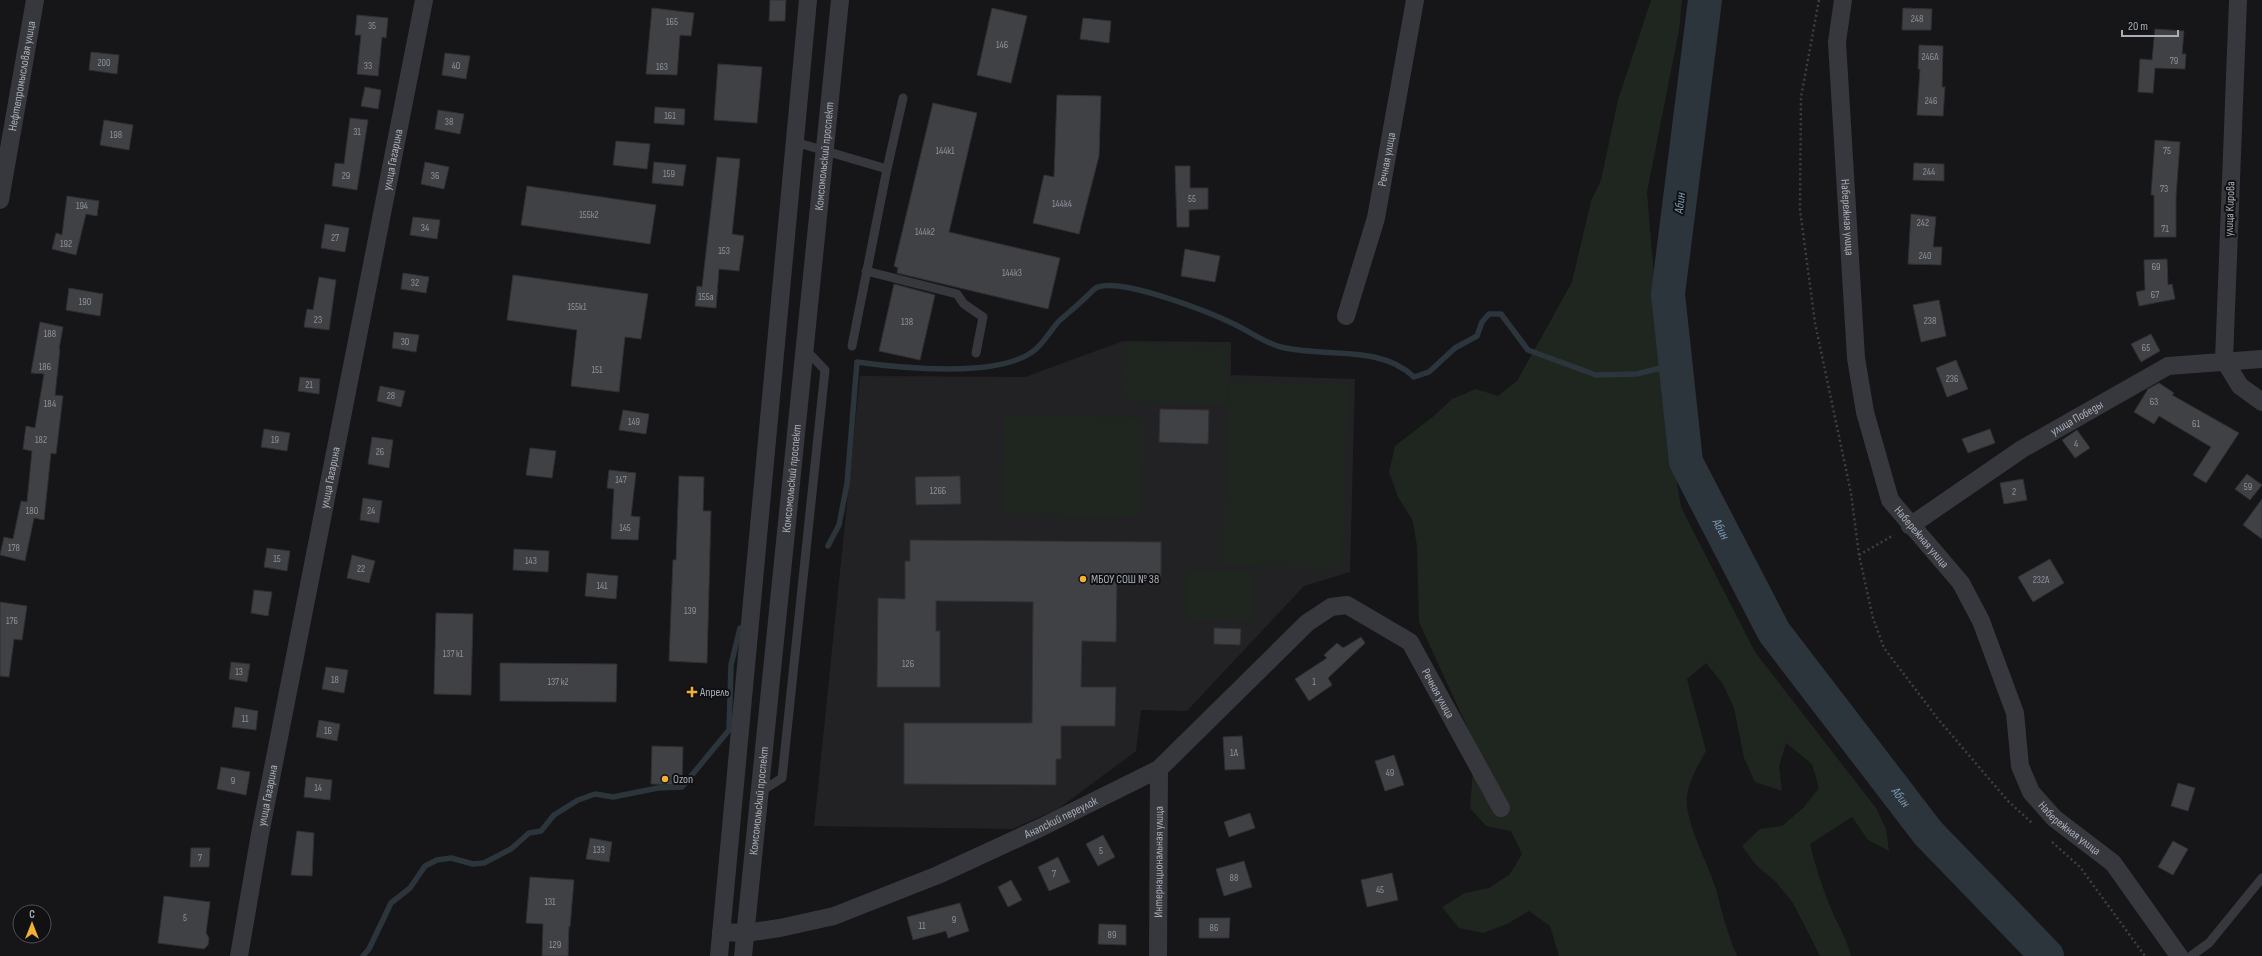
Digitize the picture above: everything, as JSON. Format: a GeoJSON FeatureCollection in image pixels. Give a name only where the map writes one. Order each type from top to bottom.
{"type":"FeatureCollection","features":[{"type":"Feature","properties":{"kind":"street","name":"Нефтепромысловая улица"},"geometry":{"type":"LineString","coordinates":[[0,200],[35,0]]}},
{"type":"Feature","properties":{"kind":"street","name":"улица Гагарина"},"geometry":{"type":"LineString","coordinates":[[238,956],[266,803],[424,0]]}},
{"type":"Feature","properties":{"kind":"street","name":"Комсомольский проспект"},"geometry":{"type":"LineString","coordinates":[[719,956],[808,0]]}},
{"type":"Feature","properties":{"kind":"street","name":"Комсомольский проспект"},"geometry":{"type":"LineString","coordinates":[[743,956],[840,0]]}},
{"type":"Feature","properties":{"kind":"street","name":"Речная улица"},"geometry":{"type":"LineString","coordinates":[[1346,316],[1376,218],[1414,0]]}},
{"type":"Feature","properties":{"kind":"street","name":"Набережная улица"},"geometry":{"type":"LineString","coordinates":[[1843,0],[1837,42],[1856,358],[1865,412],[1890,500],[1910,526],[1961,582],[1981,620],[2015,713],[2020,766],[2031,792],[2054,818],[2113,863],[2179,956]]}},
{"type":"Feature","properties":{"kind":"street","name":"улица Кирова"},"geometry":{"type":"LineString","coordinates":[[2224,360],[2238,0]]}},
{"type":"Feature","properties":{"kind":"street","name":"улица Победы"},"geometry":{"type":"LineString","coordinates":[[1910,526],[2022,449],[2168,366],[2224,360],[2262,359]]}},
{"type":"Feature","properties":{"kind":"street"},"geometry":{"type":"LineString","coordinates":[[2224,360],[2240,386],[2262,402]]}},
{"type":"Feature","properties":{"kind":"street","name":"Речная улица"},"geometry":{"type":"LineString","coordinates":[[1347,605],[1410,642],[1501,808]]}},
{"type":"Feature","properties":{"kind":"street","name":"Анапский переулок"},"geometry":{"type":"LineString","coordinates":[[721,932],[745,933],[780,928],[842,913],[938,874],[1042,827],[1160,769],[1307,623],[1331,607],[1347,605]]}},
{"type":"Feature","properties":{"kind":"street","name":"Интернациональная улица"},"geometry":{"type":"LineString","coordinates":[[1158,956],[1160,769]]}},
{"type":"Feature","properties":{"kind":"lane"},"geometry":{"type":"LineString","coordinates":[[852,346],[866,271],[903,98]]}},
{"type":"Feature","properties":{"kind":"lane"},"geometry":{"type":"LineString","coordinates":[[795,142],[887,169]]}},
{"type":"Feature","properties":{"kind":"lane"},"geometry":{"type":"LineString","coordinates":[[866,271],[957,294],[964,304],[983,317],[976,353]]}},
{"type":"Feature","properties":{"kind":"lane"},"geometry":{"type":"LineString","coordinates":[[2191,956],[2209,943],[2262,878]]}},
{"type":"Feature","properties":{"kind":"path"},"geometry":{"type":"LineString","coordinates":[[1859,555],[1910,526]]}},
{"type":"Feature","properties":{"kind":"shaded area"},"geometry":{"type":"Polygon","coordinates":[[[1651,0],[1682,0],[1679,31],[1647,192],[1665,411],[1681,507],[1755,652],[1876,808],[1886,829],[1889,851],[1868,840],[1852,817],[1810,844],[1824,889],[1834,916],[1846,940],[1851,956],[1820,956],[1793,903],[1776,882],[1757,866],[1742,846],[1760,829],[1782,826],[1803,808],[1819,788],[1812,764],[1786,743],[1779,766],[1782,791],[1755,782],[1744,758],[1734,708],[1723,684],[1706,663],[1687,679],[1706,751],[1690,784],[1687,796],[1687,806],[1697,842],[1716,889],[1737,956],[1559,956],[1550,926],[1529,911],[1507,924],[1483,933],[1459,928],[1442,907],[1465,893],[1489,888],[1510,874],[1522,854],[1511,831],[1486,826],[1470,808],[1475,744],[1419,622],[1417,547],[1413,521],[1398,497],[1389,472],[1395,446],[1435,415],[1452,399],[1476,389],[1498,396],[1517,381],[1572,282],[1591,201],[1601,180],[1618,100],[1651,0]]]}},
{"type":"Feature","properties":{"kind":"shaded area","name":"МБОУ СОШ № 38"},"geometry":{"type":"Polygon","coordinates":[[[1123,341],[1231,342],[1231,375],[1355,379],[1350,572],[1304,586],[1187,711],[1141,710],[1136,751],[1058,809],[1012,829],[814,826],[860,376],[1025,377],[1123,341]]]}},
{"type":"Feature","properties":{"kind":"shaded area"},"geometry":{"type":"Polygon","coordinates":[[[1126,343],[1228,346],[1227,405],[1125,402],[1126,343]]]}},
{"type":"Feature","properties":{"kind":"shaded area"},"geometry":{"type":"Polygon","coordinates":[[[1229,381],[1348,385],[1342,569],[1223,565],[1229,381]]]}},
{"type":"Feature","properties":{"kind":"shaded area"},"geometry":{"type":"Polygon","coordinates":[[[1004,415],[1144,418],[1142,516],[1003,514],[1004,415]]]}},
{"type":"Feature","properties":{"kind":"shaded area"},"geometry":{"type":"Polygon","coordinates":[[[1186,570],[1254,571],[1253,621],[1185,619],[1186,570]]]}},
{"type":"Feature","properties":{"kind":"building"},"geometry":{"type":"Polygon","coordinates":[[[770,0],[786,0],[785,21],[769,21],[770,0]]]}},
{"type":"Feature","properties":{"kind":"building"},"geometry":{"type":"Polygon","coordinates":[[[652,8],[694,13],[691,36],[680,35],[677,75],[646,74],[652,8]]]}},
{"type":"Feature","properties":{"kind":"building"},"geometry":{"type":"Polygon","coordinates":[[[992,8],[1027,16],[1011,83],[977,75],[992,8]]]}},
{"type":"Feature","properties":{"kind":"building"},"geometry":{"type":"Polygon","coordinates":[[[1903,8],[1932,9],[1931,30],[1902,30],[1903,8]]]}},
{"type":"Feature","properties":{"kind":"building"},"geometry":{"type":"Polygon","coordinates":[[[357,15],[388,18],[386,38],[382,37],[378,76],[357,74],[361,35],[355,35],[357,15]]]}},
{"type":"Feature","properties":{"kind":"building"},"geometry":{"type":"Polygon","coordinates":[[[1083,18],[1111,21],[1109,43],[1080,39],[1083,18]]]}},
{"type":"Feature","properties":{"kind":"building"},"geometry":{"type":"Polygon","coordinates":[[[2155,29],[2184,31],[2182,54],[2186,54],[2185,69],[2155,68],[2153,93],[2138,92],[2140,59],[2152,60],[2155,29]]]}},
{"type":"Feature","properties":{"kind":"building"},"geometry":{"type":"Polygon","coordinates":[[[1919,45],[1943,46],[1942,87],[1945,87],[1943,116],[1917,115],[1920,69],[1918,69],[1919,45]]]}},
{"type":"Feature","properties":{"kind":"building"},"geometry":{"type":"Polygon","coordinates":[[[91,52],[119,55],[117,74],[89,70],[91,52]]]}},
{"type":"Feature","properties":{"kind":"building"},"geometry":{"type":"Polygon","coordinates":[[[445,53],[470,56],[466,79],[442,75],[445,53]]]}},
{"type":"Feature","properties":{"kind":"building"},"geometry":{"type":"Polygon","coordinates":[[[718,64],[762,67],[757,123],[714,120],[718,64]]]}},
{"type":"Feature","properties":{"kind":"building"},"geometry":{"type":"Polygon","coordinates":[[[365,87],[381,90],[378,109],[361,106],[365,87]]]}},
{"type":"Feature","properties":{"kind":"building"},"geometry":{"type":"Polygon","coordinates":[[[1057,95],[1101,96],[1099,156],[1079,234],[1033,223],[1044,175],[1054,177],[1057,95]]]}},
{"type":"Feature","properties":{"kind":"building"},"geometry":{"type":"Polygon","coordinates":[[[933,103],[977,113],[949,232],[1060,258],[1048,309],[897,273],[898,268],[894,266],[933,103]]]}},
{"type":"Feature","properties":{"kind":"building"},"geometry":{"type":"Polygon","coordinates":[[[655,107],[685,109],[684,125],[654,123],[655,107]]]}},
{"type":"Feature","properties":{"kind":"building"},"geometry":{"type":"Polygon","coordinates":[[[438,110],[464,114],[460,134],[435,129],[438,110]]]}},
{"type":"Feature","properties":{"kind":"building"},"geometry":{"type":"Polygon","coordinates":[[[350,118],[368,120],[357,190],[332,186],[335,163],[344,164],[350,118]]]}},
{"type":"Feature","properties":{"kind":"building"},"geometry":{"type":"Polygon","coordinates":[[[104,120],[133,125],[129,150],[100,145],[104,120]]]}},
{"type":"Feature","properties":{"kind":"building"},"geometry":{"type":"Polygon","coordinates":[[[2155,140],[2180,142],[2176,196],[2176,237],[2154,237],[2154,195],[2151,195],[2155,140]]]}},
{"type":"Feature","properties":{"kind":"building"},"geometry":{"type":"Polygon","coordinates":[[[616,141],[650,144],[647,169],[613,165],[616,141]]]}},
{"type":"Feature","properties":{"kind":"building"},"geometry":{"type":"Polygon","coordinates":[[[717,157],[740,159],[732,234],[744,236],[739,271],[719,269],[716,308],[695,306],[697,286],[702,287],[717,157]]]}},
{"type":"Feature","properties":{"kind":"building"},"geometry":{"type":"Polygon","coordinates":[[[425,162],[449,167],[444,189],[421,184],[425,162]]]}},
{"type":"Feature","properties":{"kind":"building"},"geometry":{"type":"Polygon","coordinates":[[[654,162],[686,165],[683,186],[652,183],[654,162]]]}},
{"type":"Feature","properties":{"kind":"building"},"geometry":{"type":"Polygon","coordinates":[[[1914,163],[1944,164],[1944,181],[1913,180],[1914,163]]]}},
{"type":"Feature","properties":{"kind":"building"},"geometry":{"type":"Polygon","coordinates":[[[1175,166],[1190,166],[1190,188],[1208,188],[1208,209],[1189,210],[1189,227],[1177,227],[1175,166]]]}},
{"type":"Feature","properties":{"kind":"building"},"geometry":{"type":"Polygon","coordinates":[[[527,186],[656,205],[650,244],[521,225],[527,186]]]}},
{"type":"Feature","properties":{"kind":"building"},"geometry":{"type":"Polygon","coordinates":[[[67,196],[99,201],[97,216],[86,214],[76,255],[52,249],[56,233],[62,235],[67,196]]]}},
{"type":"Feature","properties":{"kind":"building"},"geometry":{"type":"Polygon","coordinates":[[[1911,214],[1936,217],[1933,247],[1942,247],[1941,265],[1908,264],[1911,214]]]}},
{"type":"Feature","properties":{"kind":"building"},"geometry":{"type":"Polygon","coordinates":[[[413,217],[440,220],[437,239],[410,235],[413,217]]]}},
{"type":"Feature","properties":{"kind":"building"},"geometry":{"type":"Polygon","coordinates":[[[325,224],[349,228],[345,252],[321,248],[325,224]]]}},
{"type":"Feature","properties":{"kind":"building"},"geometry":{"type":"Polygon","coordinates":[[[1185,249],[1220,256],[1215,282],[1181,276],[1185,249]]]}},
{"type":"Feature","properties":{"kind":"building"},"geometry":{"type":"Polygon","coordinates":[[[2167,259],[2168,285],[2172,284],[2175,299],[2139,306],[2136,292],[2145,290],[2144,260],[2167,259]]]}},
{"type":"Feature","properties":{"kind":"building"},"geometry":{"type":"Polygon","coordinates":[[[403,273],[429,277],[426,293],[401,289],[403,273]]]}},
{"type":"Feature","properties":{"kind":"building"},"geometry":{"type":"Polygon","coordinates":[[[513,275],[648,294],[641,339],[625,337],[619,392],[571,386],[577,330],[507,320],[513,275]]]}},
{"type":"Feature","properties":{"kind":"building"},"geometry":{"type":"Polygon","coordinates":[[[319,277],[336,280],[329,330],[304,327],[307,309],[313,310],[319,277]]]}},
{"type":"Feature","properties":{"kind":"building"},"geometry":{"type":"Polygon","coordinates":[[[894,284],[935,295],[920,360],[879,351],[894,284]]]}},
{"type":"Feature","properties":{"kind":"building"},"geometry":{"type":"Polygon","coordinates":[[[69,288],[103,294],[100,316],[66,310],[69,288]]]}},
{"type":"Feature","properties":{"kind":"building"},"geometry":{"type":"Polygon","coordinates":[[[1939,300],[1946,336],[1921,342],[1913,305],[1939,300]]]}},
{"type":"Feature","properties":{"kind":"building"},"geometry":{"type":"Polygon","coordinates":[[[40,322],[63,327],[59,349],[55,395],[63,396],[56,454],[51,453],[44,520],[34,518],[25,561],[0,555],[4,537],[13,539],[21,501],[27,502],[32,451],[23,449],[26,426],[35,428],[44,374],[31,373],[40,322]]]}},
{"type":"Feature","properties":{"kind":"building"},"geometry":{"type":"Polygon","coordinates":[[[394,332],[419,335],[416,352],[392,348],[394,332]]]}},
{"type":"Feature","properties":{"kind":"building"},"geometry":{"type":"Polygon","coordinates":[[[2151,334],[2160,351],[2141,362],[2131,344],[2151,334]]]}},
{"type":"Feature","properties":{"kind":"building"},"geometry":{"type":"Polygon","coordinates":[[[1956,360],[1968,389],[1947,397],[1936,368],[1956,360]]]}},
{"type":"Feature","properties":{"kind":"building"},"geometry":{"type":"Polygon","coordinates":[[[300,377],[320,379],[319,394],[298,391],[300,377]]]}},
{"type":"Feature","properties":{"kind":"building"},"geometry":{"type":"Polygon","coordinates":[[[2159,383],[2174,393],[2172,395],[2239,433],[2206,483],[2193,475],[2211,447],[2159,416],[2154,424],[2134,412],[2148,389],[2159,383]]]}},
{"type":"Feature","properties":{"kind":"building"},"geometry":{"type":"Polygon","coordinates":[[[380,386],[405,391],[401,407],[377,401],[380,386]]]}},
{"type":"Feature","properties":{"kind":"building"},"geometry":{"type":"Polygon","coordinates":[[[1160,409],[1209,410],[1208,444],[1159,442],[1160,409]]]}},
{"type":"Feature","properties":{"kind":"building"},"geometry":{"type":"Polygon","coordinates":[[[623,410],[649,414],[646,434],[619,430],[623,410]]]}},
{"type":"Feature","properties":{"kind":"building"},"geometry":{"type":"Polygon","coordinates":[[[264,429],[290,433],[287,451],[261,447],[264,429]]]}},
{"type":"Feature","properties":{"kind":"building"},"geometry":{"type":"Polygon","coordinates":[[[1990,429],[1995,443],[1968,453],[1962,439],[1990,429]]]}},
{"type":"Feature","properties":{"kind":"building"},"geometry":{"type":"Polygon","coordinates":[[[2077,430],[2090,448],[2075,458],[2062,440],[2077,430]]]}},
{"type":"Feature","properties":{"kind":"building"},"geometry":{"type":"Polygon","coordinates":[[[372,437],[393,440],[389,468],[368,464],[372,437]]]}},
{"type":"Feature","properties":{"kind":"building"},"geometry":{"type":"Polygon","coordinates":[[[530,448],[556,451],[552,478],[526,475],[530,448]]]}},
{"type":"Feature","properties":{"kind":"building"},"geometry":{"type":"Polygon","coordinates":[[[609,470],[636,473],[631,516],[640,517],[638,540],[611,539],[614,489],[607,488],[609,470]]]}},
{"type":"Feature","properties":{"kind":"building"},"geometry":{"type":"Polygon","coordinates":[[[2247,474],[2262,485],[2250,500],[2235,489],[2247,474]]]}},
{"type":"Feature","properties":{"kind":"building"},"geometry":{"type":"Polygon","coordinates":[[[679,476],[704,477],[703,511],[711,511],[707,663],[669,661],[673,560],[676,560],[679,476]]]}},
{"type":"Feature","properties":{"kind":"building"},"geometry":{"type":"Polygon","coordinates":[[[960,476],[961,504],[916,505],[915,477],[960,476]]]}},
{"type":"Feature","properties":{"kind":"building"},"geometry":{"type":"Polygon","coordinates":[[[2023,479],[2027,500],[2004,504],[2000,483],[2023,479]]]}},
{"type":"Feature","properties":{"kind":"building"},"geometry":{"type":"Polygon","coordinates":[[[363,498],[382,501],[379,523],[360,520],[363,498]]]}},
{"type":"Feature","properties":{"kind":"building"},"geometry":{"type":"Polygon","coordinates":[[[2262,499],[2262,539],[2243,525],[2262,499]]]}},
{"type":"Feature","properties":{"kind":"building"},"geometry":{"type":"Polygon","coordinates":[[[910,540],[1161,542],[1161,577],[1117,577],[1116,642],[1082,641],[1081,687],[1116,687],[1115,726],[1061,726],[1061,759],[1056,759],[1056,785],[904,784],[904,723],[1032,723],[1033,602],[936,601],[936,631],[940,631],[940,687],[877,687],[878,598],[905,599],[905,561],[910,561],[910,540]]]}},
{"type":"Feature","properties":{"kind":"building"},"geometry":{"type":"Polygon","coordinates":[[[267,548],[290,551],[287,571],[264,567],[267,548]]]}},
{"type":"Feature","properties":{"kind":"building"},"geometry":{"type":"Polygon","coordinates":[[[514,549],[549,551],[548,572],[513,570],[514,549]]]}},
{"type":"Feature","properties":{"kind":"building"},"geometry":{"type":"Polygon","coordinates":[[[352,555],[375,561],[369,583],[347,578],[352,555]]]}},
{"type":"Feature","properties":{"kind":"building"},"geometry":{"type":"Polygon","coordinates":[[[2050,559],[2064,583],[2033,602],[2018,577],[2050,559]]]}},
{"type":"Feature","properties":{"kind":"building"},"geometry":{"type":"Polygon","coordinates":[[[587,573],[618,576],[616,599],[585,596],[587,573]]]}},
{"type":"Feature","properties":{"kind":"building"},"geometry":{"type":"Polygon","coordinates":[[[254,590],[272,592],[268,616],[251,613],[254,590]]]}},
{"type":"Feature","properties":{"kind":"building"},"geometry":{"type":"Polygon","coordinates":[[[0,602],[27,606],[22,640],[14,639],[9,677],[0,676],[0,602]]]}},
{"type":"Feature","properties":{"kind":"building"},"geometry":{"type":"Polygon","coordinates":[[[436,613],[473,614],[471,695],[434,694],[436,613]]]}},
{"type":"Feature","properties":{"kind":"building"},"geometry":{"type":"Polygon","coordinates":[[[1214,628],[1241,629],[1240,645],[1214,644],[1214,628]]]}},
{"type":"Feature","properties":{"kind":"building"},"geometry":{"type":"Polygon","coordinates":[[[1361,637],[1365,643],[1328,678],[1332,685],[1309,701],[1295,679],[1327,658],[1324,655],[1337,643],[1343,648],[1361,637]]]}},
{"type":"Feature","properties":{"kind":"building"},"geometry":{"type":"Polygon","coordinates":[[[231,662],[250,664],[247,682],[229,679],[231,662]]]}},
{"type":"Feature","properties":{"kind":"building"},"geometry":{"type":"Polygon","coordinates":[[[500,663],[617,664],[616,702],[500,701],[500,663]]]}},
{"type":"Feature","properties":{"kind":"building"},"geometry":{"type":"Polygon","coordinates":[[[326,667],[348,670],[344,693],[322,689],[326,667]]]}},
{"type":"Feature","properties":{"kind":"building"},"geometry":{"type":"Polygon","coordinates":[[[235,707],[258,711],[256,730],[232,727],[235,707]]]}},
{"type":"Feature","properties":{"kind":"building"},"geometry":{"type":"Polygon","coordinates":[[[319,720],[340,724],[337,741],[316,737],[319,720]]]}},
{"type":"Feature","properties":{"kind":"building"},"geometry":{"type":"Polygon","coordinates":[[[1242,736],[1245,769],[1225,770],[1223,737],[1242,736]]]}},
{"type":"Feature","properties":{"kind":"building"},"geometry":{"type":"Polygon","coordinates":[[[652,746],[683,747],[682,785],[651,784],[652,746]]]}},
{"type":"Feature","properties":{"kind":"building"},"geometry":{"type":"Polygon","coordinates":[[[1394,755],[1404,785],[1385,791],[1375,761],[1394,755]]]}},
{"type":"Feature","properties":{"kind":"building"},"geometry":{"type":"Polygon","coordinates":[[[221,767],[250,772],[246,795],[217,789],[221,767]]]}},
{"type":"Feature","properties":{"kind":"building"},"geometry":{"type":"Polygon","coordinates":[[[306,777],[332,780],[330,800],[304,797],[306,777]]]}},
{"type":"Feature","properties":{"kind":"building"},"geometry":{"type":"Polygon","coordinates":[[[2178,783],[2195,788],[2188,811],[2171,806],[2178,783]]]}},
{"type":"Feature","properties":{"kind":"building"},"geometry":{"type":"Polygon","coordinates":[[[1250,813],[1255,828],[1229,837],[1224,822],[1250,813]]]}},
{"type":"Feature","properties":{"kind":"building"},"geometry":{"type":"Polygon","coordinates":[[[297,831],[314,833],[312,876],[291,875],[297,831]]]}},
{"type":"Feature","properties":{"kind":"building"},"geometry":{"type":"Polygon","coordinates":[[[1103,835],[1115,857],[1098,866],[1086,844],[1103,835]]]}},
{"type":"Feature","properties":{"kind":"building"},"geometry":{"type":"Polygon","coordinates":[[[590,838],[612,842],[609,862],[586,859],[590,838]]]}},
{"type":"Feature","properties":{"kind":"building"},"geometry":{"type":"Polygon","coordinates":[[[2173,841],[2188,849],[2173,875],[2158,867],[2173,841]]]}},
{"type":"Feature","properties":{"kind":"building"},"geometry":{"type":"Polygon","coordinates":[[[191,848],[210,848],[209,867],[190,867],[191,848]]]}},
{"type":"Feature","properties":{"kind":"building"},"geometry":{"type":"Polygon","coordinates":[[[1058,857],[1070,882],[1049,891],[1038,867],[1058,857]]]}},
{"type":"Feature","properties":{"kind":"building"},"geometry":{"type":"Polygon","coordinates":[[[1244,861],[1252,887],[1224,896],[1216,869],[1244,861]]]}},
{"type":"Feature","properties":{"kind":"building"},"geometry":{"type":"Polygon","coordinates":[[[1392,873],[1398,900],[1367,907],[1361,880],[1392,873]]]}},
{"type":"Feature","properties":{"kind":"building"},"geometry":{"type":"Polygon","coordinates":[[[530,877],[574,880],[570,927],[569,926],[568,956],[542,956],[543,924],[526,923],[530,877]]]}},
{"type":"Feature","properties":{"kind":"building"},"geometry":{"type":"Polygon","coordinates":[[[1011,880],[1022,900],[1008,907],[998,887],[1011,880]]]}},
{"type":"Feature","properties":{"kind":"building"},"geometry":{"type":"Polygon","coordinates":[[[164,896],[210,902],[206,933],[209,938],[208,945],[204,949],[158,943],[164,896]]]}},
{"type":"Feature","properties":{"kind":"building"},"geometry":{"type":"Polygon","coordinates":[[[960,903],[969,931],[948,938],[946,931],[913,940],[907,917],[960,903]]]}},
{"type":"Feature","properties":{"kind":"building"},"geometry":{"type":"Polygon","coordinates":[[[1199,918],[1230,918],[1229,938],[1199,938],[1199,918]]]}},
{"type":"Feature","properties":{"kind":"building"},"geometry":{"type":"Polygon","coordinates":[[[1099,924],[1126,925],[1126,945],[1098,944],[1099,924]]]}},
{"type":"Feature","properties":{"kind":"waterway","name":"Абин"},"geometry":{"type":"LineString","coordinates":[[1705,0],[1668,294],[1686,462],[1774,632],[1928,833],[2047,956]]}},
{"type":"Feature","properties":{"kind":"waterway"},"geometry":{"type":"LineString","coordinates":[[828,546],[839,525],[847,484],[857,362],[898,367],[950,369],[1000,365],[1020,358],[1036,349],[1059,321],[1098,287],[1126,287],[1166,298],[1222,319],[1263,340],[1281,347],[1315,352],[1368,356],[1385,360],[1400,367],[1414,377],[1429,372],[1455,348],[1477,336],[1482,322],[1489,314],[1501,314],[1528,350],[1596,375],[1637,374],[1676,364]]}},
{"type":"Feature","properties":{"kind":"waterway"},"geometry":{"type":"LineString","coordinates":[[363,956],[369,949],[391,903],[410,888],[425,866],[437,860],[451,858],[473,864],[484,863],[511,849],[529,833],[541,831],[554,815],[578,800],[595,794],[613,797],[658,788],[682,787],[729,730],[731,665],[740,628]]}},
{"type":"Feature","properties":{"kind":"place","name":"МБОУ СОШ № 38"},"geometry":{"type":"Point","coordinates":[1083,579]}},
{"type":"Feature","properties":{"kind":"place","name":"Апрель"},"geometry":{"type":"Point","coordinates":[692,692]}},
{"type":"Feature","properties":{"kind":"place","name":"Ozon"},"geometry":{"type":"Point","coordinates":[665,779]}}]}
